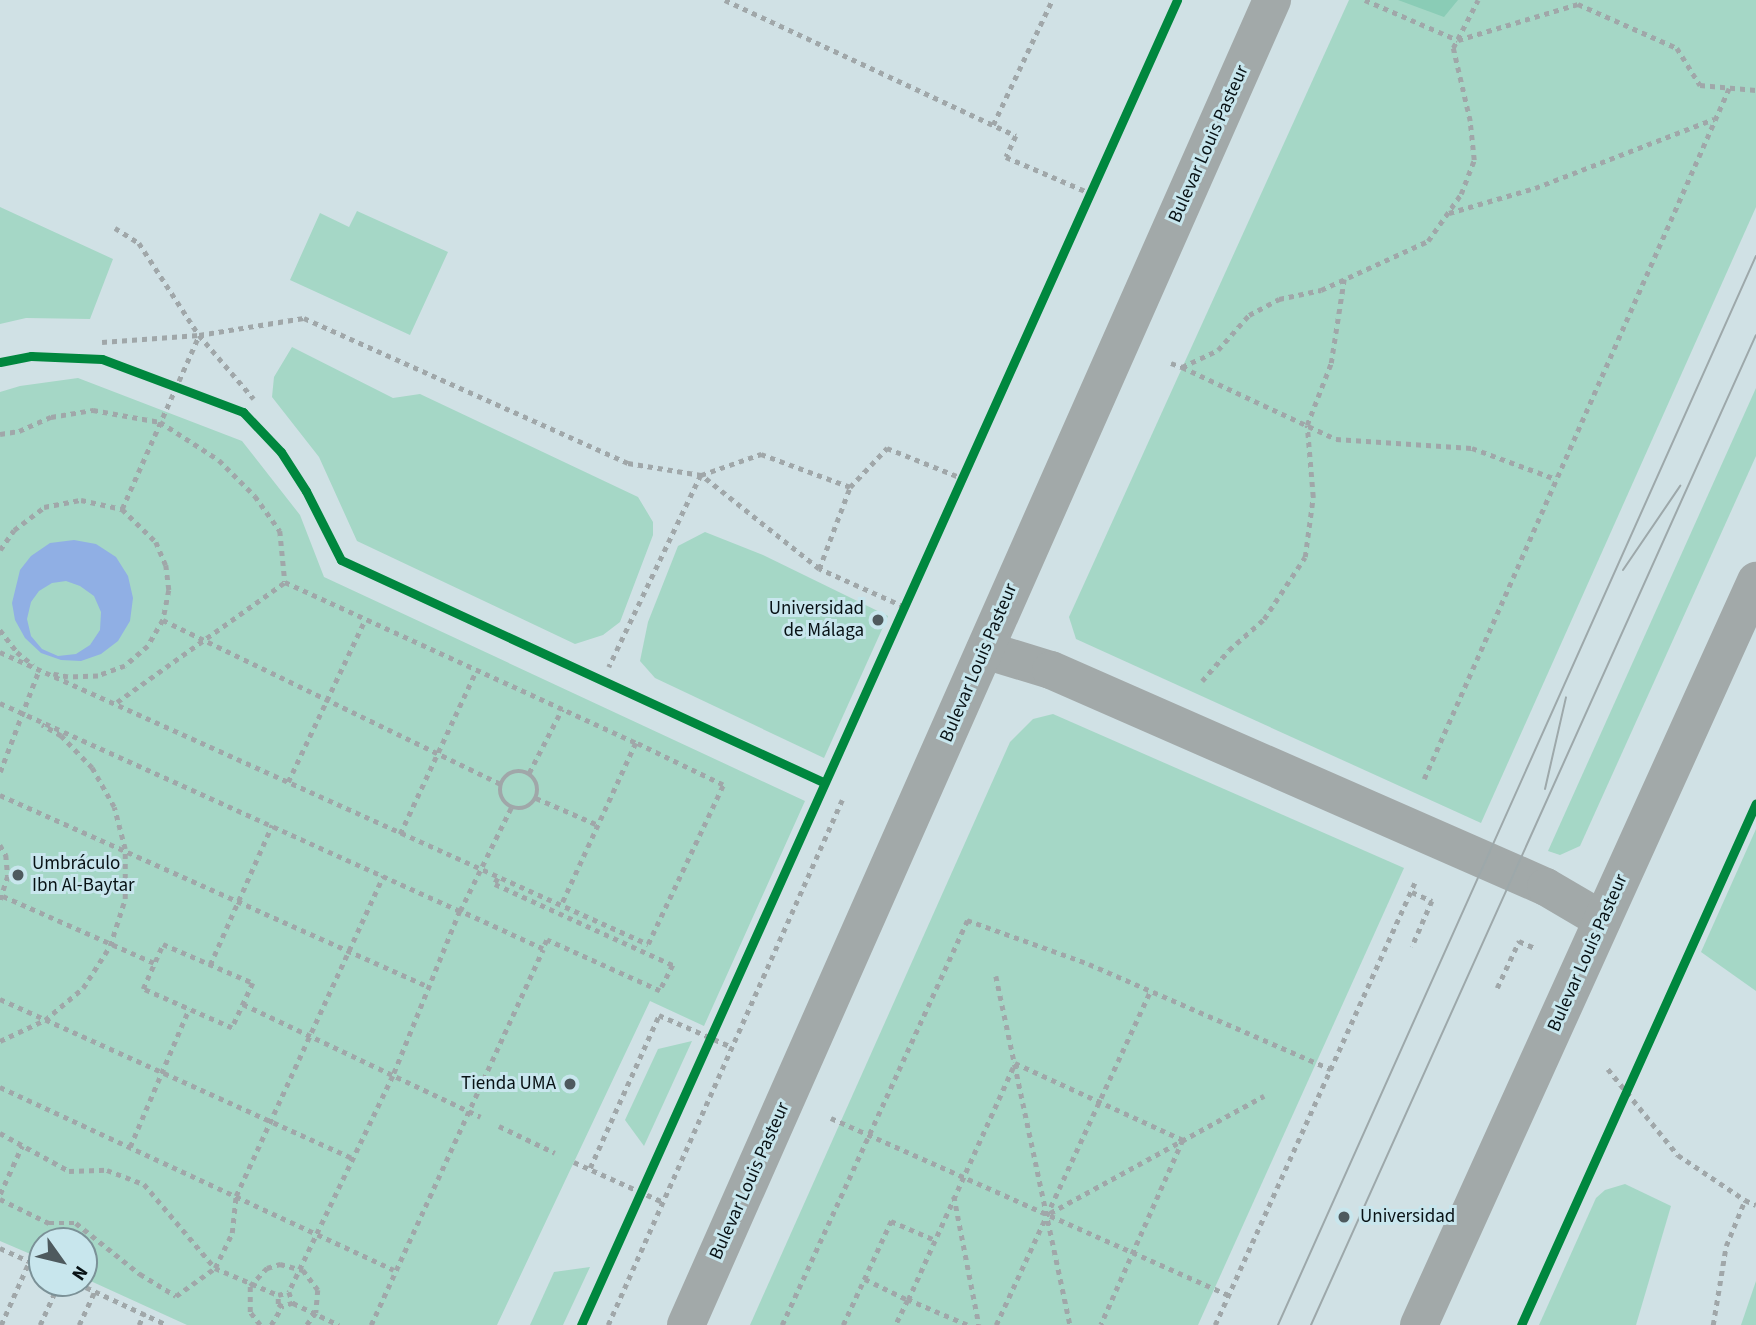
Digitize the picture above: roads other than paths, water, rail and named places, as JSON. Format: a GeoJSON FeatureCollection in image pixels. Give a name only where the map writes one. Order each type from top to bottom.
{"type":"FeatureCollection","features":[{"type":"Feature","properties":{"kind":"street","name":"Bulevar Louis Pasteur"},"geometry":{"type":"LineString","coordinates":[[686,1325],[1272,0]]}},
{"type":"Feature","properties":{"kind":"street","name":"Bulevar Louis Pasteur"},"geometry":{"type":"LineString","coordinates":[[1419,1325],[1756,581]]}},
{"type":"Feature","properties":{"kind":"street"},"geometry":{"type":"LineString","coordinates":[[985,650],[1051,670],[1546,887],[1602,920]]}},
{"type":"Feature","properties":{"kind":"water"},"geometry":{"type":"Polygon","coordinates":[[[74,540],[96,544],[116,557],[128,576],[133,598],[130,621],[118,641],[101,654],[81,661],[61,660],[41,653],[25,638],[15,620],[12,603],[20,570],[31,556],[50,543],[74,540]],[[66,581],[52,583],[39,591],[31,602],[27,619],[31,636],[42,649],[58,656],[76,654],[90,645],[100,630],[101,612],[94,596],[80,586],[66,581]]]}},
{"type":"Feature","properties":{"kind":"tram line"},"geometry":{"type":"LineString","coordinates":[[1278,1325],[1756,256]]}},
{"type":"Feature","properties":{"kind":"tram line"},"geometry":{"type":"LineString","coordinates":[[1311,1325],[1756,335]]}},
{"type":"Feature","properties":{"kind":"tram line"},"geometry":{"type":"LineString","coordinates":[[1623,570],[1680,486]]}},
{"type":"Feature","properties":{"kind":"tram line"},"geometry":{"type":"LineString","coordinates":[[1545,789],[1566,697]]}},
{"type":"Feature","properties":{"kind":"place","name":"Universidad de Málaga"},"geometry":{"type":"Point","coordinates":[878,620]}},
{"type":"Feature","properties":{"kind":"place","name":"Umbráculo Ibn Al-Baytar"},"geometry":{"type":"Point","coordinates":[18,875]}},
{"type":"Feature","properties":{"kind":"place","name":"Tienda UMA"},"geometry":{"type":"Point","coordinates":[570,1084]}},
{"type":"Feature","properties":{"kind":"place","name":"Universidad"},"geometry":{"type":"Point","coordinates":[1344,1217]}}]}
